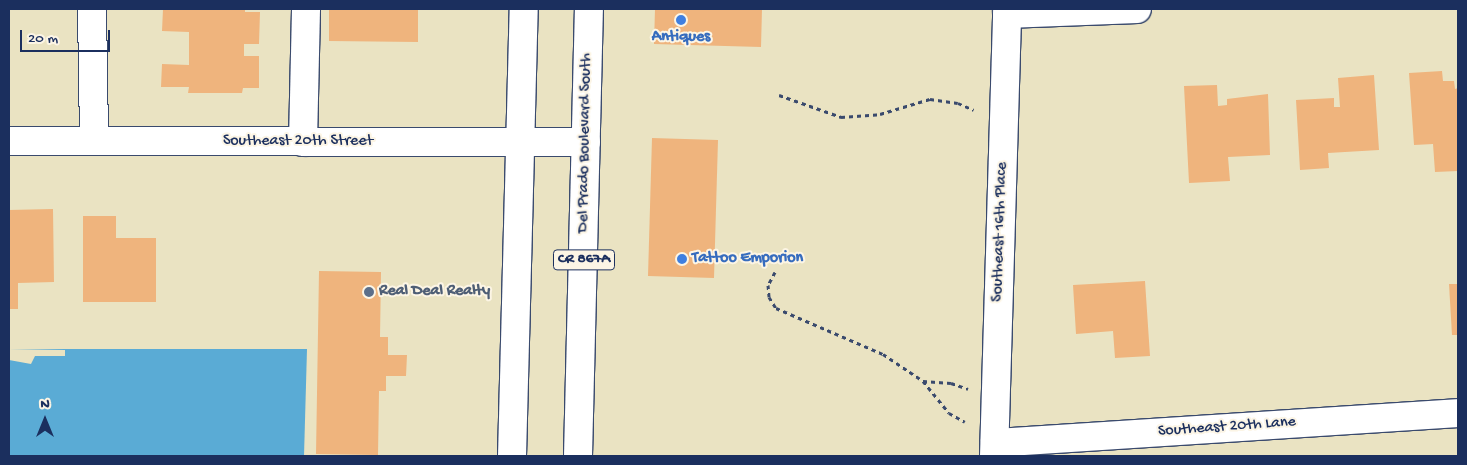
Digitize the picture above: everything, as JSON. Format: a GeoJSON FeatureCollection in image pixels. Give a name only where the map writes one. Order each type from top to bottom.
{"type":"FeatureCollection","features":[{"type":"Feature","properties":{"kind":"street"},"geometry":{"type":"LineString","coordinates":[[92,9],[94,140]]}},
{"type":"Feature","properties":{"kind":"street"},"geometry":{"type":"LineString","coordinates":[[303,142],[306,9]]}},
{"type":"Feature","properties":{"kind":"street"},"geometry":{"type":"LineString","coordinates":[[512,456],[524,9]]}},
{"type":"Feature","properties":{"kind":"street","name":"Del Prado Boulevard South"},"geometry":{"type":"LineString","coordinates":[[578,456],[589,9]]}},
{"type":"Feature","properties":{"kind":"street"},"geometry":{"type":"LineString","coordinates":[[1007,12],[1137,9]]}},
{"type":"Feature","properties":{"kind":"street","name":"Southeast 16th Place"},"geometry":{"type":"LineString","coordinates":[[995,442],[1007,12]]}},
{"type":"Feature","properties":{"kind":"street","name":"Southeast 20th Street"},"geometry":{"type":"LineString","coordinates":[[9,141],[586,142]]}},
{"type":"Feature","properties":{"kind":"street","name":"Southeast 20th Lane"},"geometry":{"type":"LineString","coordinates":[[995,442],[1458,413]]}},
{"type":"Feature","properties":{"kind":"path"},"geometry":{"type":"LineString","coordinates":[[779,95],[841,117],[880,114],[930,99],[958,104],[1004,119]]}},
{"type":"Feature","properties":{"kind":"path"},"geometry":{"type":"LineString","coordinates":[[775,272],[768,285],[769,297],[776,308],[882,354],[923,381],[949,413],[995,442]]}},
{"type":"Feature","properties":{"kind":"path"},"geometry":{"type":"LineString","coordinates":[[923,381],[996,391]]}},
{"type":"Feature","properties":{"kind":"water"},"geometry":{"type":"Polygon","coordinates":[[[9,349],[307,349],[304,456],[9,456],[9,349]]]}},
{"type":"Feature","properties":{"kind":"pier"},"geometry":{"type":"Polygon","coordinates":[[[9,349],[65,350],[65,356],[35,356],[31,364],[9,360],[9,349]]]}},
{"type":"Feature","properties":{"kind":"building"},"geometry":{"type":"Polygon","coordinates":[[[163,9],[245,9],[245,12],[260,12],[259,44],[244,44],[244,56],[259,56],[259,88],[243,88],[242,93],[188,93],[189,87],[161,87],[162,64],[189,65],[189,32],[162,31],[163,9]]]}},
{"type":"Feature","properties":{"kind":"building"},"geometry":{"type":"Polygon","coordinates":[[[329,9],[418,9],[418,42],[329,41],[329,9]]]}},
{"type":"Feature","properties":{"kind":"building"},"geometry":{"type":"Polygon","coordinates":[[[655,9],[762,9],[761,47],[654,44],[655,9]]]}},
{"type":"Feature","properties":{"kind":"building"},"geometry":{"type":"Polygon","coordinates":[[[1442,71],[1443,81],[1454,81],[1455,89],[1458,88],[1458,171],[1435,172],[1433,144],[1414,145],[1409,73],[1442,71]]]}},
{"type":"Feature","properties":{"kind":"building"},"geometry":{"type":"Polygon","coordinates":[[[1374,75],[1379,150],[1328,153],[1329,168],[1300,170],[1296,100],[1334,98],[1334,107],[1340,107],[1338,78],[1374,75]]]}},
{"type":"Feature","properties":{"kind":"building"},"geometry":{"type":"Polygon","coordinates":[[[1217,85],[1218,106],[1227,105],[1227,99],[1268,94],[1270,155],[1228,157],[1230,181],[1189,183],[1184,86],[1217,85]]]}},
{"type":"Feature","properties":{"kind":"building"},"geometry":{"type":"Polygon","coordinates":[[[652,138],[718,140],[714,278],[648,276],[652,138]]]}},
{"type":"Feature","properties":{"kind":"building"},"geometry":{"type":"Polygon","coordinates":[[[53,209],[54,282],[18,283],[18,309],[9,309],[9,210],[53,209]]]}},
{"type":"Feature","properties":{"kind":"building"},"geometry":{"type":"Polygon","coordinates":[[[83,216],[116,216],[116,238],[156,238],[156,302],[83,302],[83,216]]]}},
{"type":"Feature","properties":{"kind":"building"},"geometry":{"type":"Polygon","coordinates":[[[319,271],[381,272],[380,337],[388,337],[388,355],[407,355],[406,376],[386,376],[386,391],[379,391],[378,455],[316,454],[319,271]]]}},
{"type":"Feature","properties":{"kind":"building"},"geometry":{"type":"Polygon","coordinates":[[[1145,281],[1150,356],[1115,358],[1113,331],[1076,334],[1073,285],[1145,281]]]}},
{"type":"Feature","properties":{"kind":"building"},"geometry":{"type":"Polygon","coordinates":[[[1449,284],[1458,284],[1458,335],[1452,335],[1449,284]]]}},
{"type":"Feature","properties":{"kind":"place","name":"Antiques"},"geometry":{"type":"Point","coordinates":[681,20]}},
{"type":"Feature","properties":{"kind":"place","name":"Tattoo Emporion"},"geometry":{"type":"Point","coordinates":[682,259]}},
{"type":"Feature","properties":{"kind":"place","name":"Real Deal Realty"},"geometry":{"type":"Point","coordinates":[369,292]}}]}
